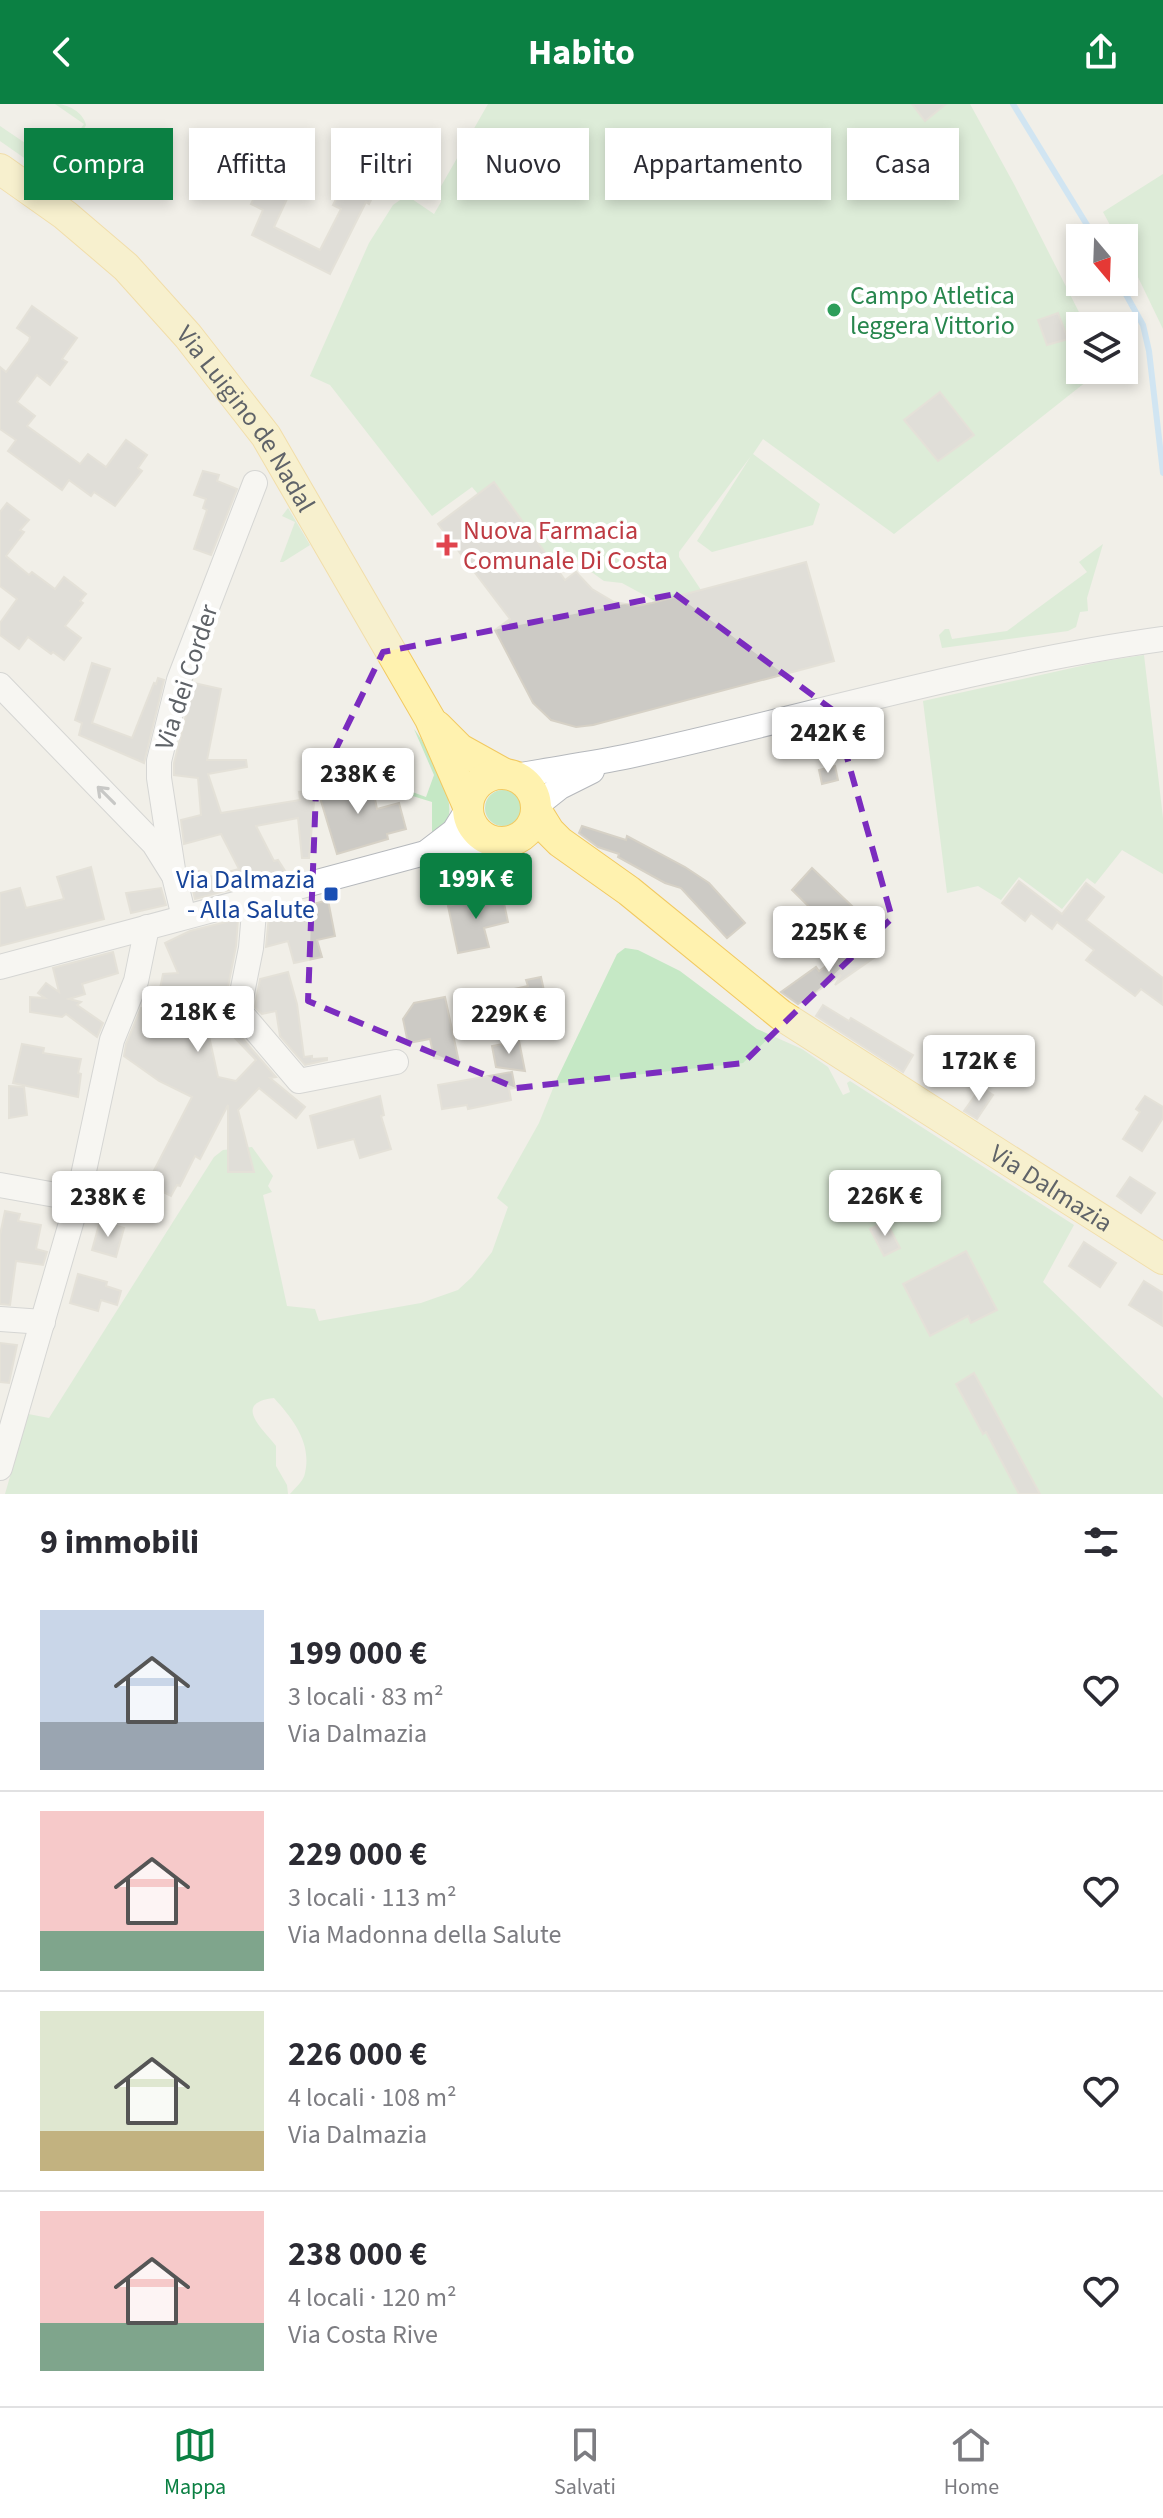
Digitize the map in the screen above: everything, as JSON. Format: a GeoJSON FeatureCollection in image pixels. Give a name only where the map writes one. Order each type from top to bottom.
{"type":"FeatureCollection","features":[{"type":"Feature","properties":{"kind":"main road","name":"Via Luigino de Nadal"},"geometry":{"type":"LineString","coordinates":[[0,169],[65,215],[126,267],[207,358],[271,444],[430,719],[468,808]]}},
{"type":"Feature","properties":{"kind":"main road","name":"Via Luigino de Nadal"},"geometry":{"type":"LineString","coordinates":[[430,719],[460,749],[509,775]]}},
{"type":"Feature","properties":{"kind":"main road"},"geometry":{"type":"LineString","coordinates":[[509,775],[530,788],[536,808],[534,820],[521,837],[498,842],[476,831],[468,808],[475,786],[483,779],[509,775]]}},
{"type":"Feature","properties":{"kind":"main road","name":"Via Dalmazia"},"geometry":{"type":"LineString","coordinates":[[536,808],[549,831],[560,842],[629,891],[781,1015],[1163,1259]]}},
{"type":"Feature","properties":{"kind":"main road","name":"Via Dalmazia"},"geometry":{"type":"LineString","coordinates":[[498,842],[591,865]]}},
{"type":"Feature","properties":{"kind":"street","name":"Via dei Corder"},"geometry":{"type":"LineString","coordinates":[[184,917],[174,876],[159,761],[179,680],[255,483]]}},
{"type":"Feature","properties":{"kind":"street"},"geometry":{"type":"LineString","coordinates":[[509,775],[626,757],[943,679],[1163,639]]}},
{"type":"Feature","properties":{"kind":"street"},"geometry":{"type":"LineString","coordinates":[[0,685],[134,823],[161,853],[174,876]]}},
{"type":"Feature","properties":{"kind":"street"},"geometry":{"type":"LineString","coordinates":[[0,711],[17,714],[38,726]]}},
{"type":"Feature","properties":{"kind":"street"},"geometry":{"type":"LineString","coordinates":[[536,808],[572,780],[626,757]]}},
{"type":"Feature","properties":{"kind":"street"},"geometry":{"type":"LineString","coordinates":[[134,823],[142,823],[156,815],[161,792]]}},
{"type":"Feature","properties":{"kind":"street","name":"Via Dalmazia"},"geometry":{"type":"LineString","coordinates":[[425,853],[454,831],[468,808]]}},
{"type":"Feature","properties":{"kind":"street","name":"Via Dalmazia"},"geometry":{"type":"LineString","coordinates":[[0,967],[425,853],[498,842]]}},
{"type":"Feature","properties":{"kind":"street"},"geometry":{"type":"LineString","coordinates":[[255,900],[241,1013],[299,1081],[396,1062]]}},
{"type":"Feature","properties":{"kind":"street"},"geometry":{"type":"LineString","coordinates":[[2,1456],[78,1199],[112,1040],[136,981],[147,927]]}},
{"type":"Feature","properties":{"kind":"street"},"geometry":{"type":"LineString","coordinates":[[0,1185],[78,1199]]}},
{"type":"Feature","properties":{"kind":"street"},"geometry":{"type":"LineString","coordinates":[[0,1319],[43,1322]]}},
{"type":"Feature","properties":{"kind":"highlighted area"},"geometry":{"type":"Polygon","coordinates":[[[675,594],[834,711],[892,918],[743,1063],[516,1088],[308,1001],[316,790],[383,652],[675,594]]]}},
{"type":"Feature","properties":{"kind":"green space"},"geometry":{"type":"Polygon","coordinates":[[[55,104],[74,110],[82,116],[86,125],[81,128],[84,124],[55,104]]]}},
{"type":"Feature","properties":{"kind":"green space"},"geometry":{"type":"Polygon","coordinates":[[[488,104],[970,104],[1066,287],[1066,296],[1071,296],[1079,312],[1066,312],[1066,384],[1083,384],[894,534],[763,439],[753,454],[820,504],[813,525],[712,552],[697,541],[751,456],[679,552],[679,557],[701,590],[657,602],[622,583],[604,581],[564,549],[550,559],[494,482],[478,494],[472,487],[432,516],[330,385],[310,376],[369,243],[393,205],[400,200],[413,200],[434,214],[441,202],[441,186],[457,158],[457,200],[589,200],[589,128],[474,128],[488,104]]]}},
{"type":"Feature","properties":{"kind":"green space"},"geometry":{"type":"Polygon","coordinates":[[[0,126],[24,142],[24,158],[0,141],[0,126]]]}},
{"type":"Feature","properties":{"kind":"green space"},"geometry":{"type":"Polygon","coordinates":[[[1163,174],[1163,329],[1138,277],[1138,224],[1109,224],[1103,212],[1163,174]]]}},
{"type":"Feature","properties":{"kind":"green space"},"geometry":{"type":"Polygon","coordinates":[[[288,508],[310,545],[280,562],[295,522],[282,516],[288,508]]]}},
{"type":"Feature","properties":{"kind":"green space"},"geometry":{"type":"Polygon","coordinates":[[[1103,544],[1087,598],[1088,611],[1080,612],[1076,627],[1068,631],[942,648],[939,635],[945,629],[949,629],[952,639],[1007,631],[1087,572],[1079,562],[1103,544]]]}},
{"type":"Feature","properties":{"kind":"green space"},"geometry":{"type":"Polygon","coordinates":[[[1144,655],[1163,818],[1163,874],[1122,850],[1095,884],[1087,878],[1062,909],[1019,877],[1001,900],[978,886],[947,893],[923,701],[1144,655]]]}},
{"type":"Feature","properties":{"kind":"green space"},"geometry":{"type":"Polygon","coordinates":[[[414,729],[438,770],[449,805],[447,820],[432,833],[432,802],[406,794],[407,790],[426,797],[434,775],[414,729]]]}},
{"type":"Feature","properties":{"kind":"green space"},"geometry":{"type":"Polygon","coordinates":[[[503,790],[516,795],[521,808],[516,821],[503,826],[490,821],[485,808],[490,795],[503,790]]]}},
{"type":"Feature","properties":{"kind":"green space"},"geometry":{"type":"Polygon","coordinates":[[[625,948],[638,950],[680,971],[757,1029],[802,1049],[828,1067],[843,1095],[850,1092],[847,1083],[850,1081],[1074,1225],[1043,1282],[1163,1398],[1163,1494],[290,1494],[304,1476],[306,1452],[294,1423],[274,1398],[254,1405],[254,1418],[276,1446],[276,1466],[287,1485],[288,1494],[5,1494],[28,1414],[49,1418],[214,1157],[223,1150],[252,1147],[273,1176],[268,1186],[272,1192],[263,1195],[287,1306],[315,1309],[319,1321],[421,1303],[458,1290],[492,1252],[508,1207],[497,1198],[539,1123],[617,954],[625,948]]]}},
{"type":"Feature","properties":{"kind":"building"},"geometry":{"type":"Polygon","coordinates":[[[912,104],[946,104],[925,121],[912,104]]]}},
{"type":"Feature","properties":{"kind":"building"},"geometry":{"type":"Polygon","coordinates":[[[253,200],[287,200],[274,227],[320,250],[341,209],[333,205],[336,200],[371,200],[369,204],[366,202],[330,274],[252,235],[263,210],[251,204],[253,200]]]}},
{"type":"Feature","properties":{"kind":"building"},"geometry":{"type":"Polygon","coordinates":[[[32,306],[77,338],[62,359],[67,362],[50,385],[37,375],[17,402],[35,416],[27,426],[80,464],[88,454],[106,467],[126,440],[147,455],[138,468],[142,471],[115,506],[94,492],[91,496],[69,480],[62,490],[8,451],[16,440],[0,429],[0,367],[6,372],[29,341],[30,337],[17,328],[32,306]]]}},
{"type":"Feature","properties":{"kind":"building"},"geometry":{"type":"Polygon","coordinates":[[[1058,313],[1066,340],[1047,345],[1038,320],[1058,313]]]}},
{"type":"Feature","properties":{"kind":"building"},"geometry":{"type":"Polygon","coordinates":[[[940,392],[974,435],[938,461],[904,420],[940,392]]]}},
{"type":"Feature","properties":{"kind":"building"},"geometry":{"type":"Polygon","coordinates":[[[203,471],[219,475],[217,481],[237,489],[211,555],[194,549],[207,510],[203,508],[206,499],[194,495],[203,471]]]}},
{"type":"Feature","properties":{"kind":"building"},"geometry":{"type":"Polygon","coordinates":[[[494,482],[565,580],[576,572],[592,589],[614,602],[637,606],[652,603],[806,562],[834,661],[593,725],[576,727],[551,720],[533,703],[495,630],[510,619],[438,524],[494,482]]]}},
{"type":"Feature","properties":{"kind":"building"},"geometry":{"type":"Polygon","coordinates":[[[7,503],[29,520],[6,556],[29,575],[32,572],[55,589],[64,577],[86,594],[80,601],[83,603],[65,626],[81,638],[64,660],[28,637],[19,649],[0,635],[0,623],[17,599],[0,586],[0,512],[7,503]]]}},
{"type":"Feature","properties":{"kind":"building"},"geometry":{"type":"Polygon","coordinates":[[[92,663],[110,669],[92,723],[132,738],[154,683],[158,678],[164,680],[144,763],[79,735],[82,723],[75,720],[92,663]]]}},
{"type":"Feature","properties":{"kind":"building"},"geometry":{"type":"Polygon","coordinates":[[[194,683],[221,689],[207,760],[246,760],[247,767],[208,774],[221,813],[300,800],[299,792],[315,791],[309,858],[302,858],[298,818],[256,826],[274,861],[278,860],[287,874],[195,899],[189,874],[199,871],[202,879],[239,869],[221,834],[184,844],[181,820],[201,815],[198,778],[174,775],[174,763],[194,683]]]}},
{"type":"Feature","properties":{"kind":"building"},"geometry":{"type":"Polygon","coordinates":[[[835,766],[838,780],[822,784],[819,770],[835,766]]]}},
{"type":"Feature","properties":{"kind":"building"},"geometry":{"type":"Polygon","coordinates":[[[344,772],[363,778],[361,797],[374,794],[377,809],[399,803],[406,829],[387,834],[388,839],[337,854],[318,791],[344,788],[344,772]]]}},
{"type":"Feature","properties":{"kind":"building"},"geometry":{"type":"Polygon","coordinates":[[[582,826],[626,840],[627,836],[685,867],[709,883],[745,923],[727,938],[681,888],[665,883],[618,857],[619,854],[598,847],[579,833],[582,826]]]}},
{"type":"Feature","properties":{"kind":"building"},"geometry":{"type":"Polygon","coordinates":[[[91,867],[104,919],[0,946],[0,893],[20,888],[26,908],[64,899],[57,877],[91,867]]]}},
{"type":"Feature","properties":{"kind":"building"},"geometry":{"type":"Polygon","coordinates":[[[812,868],[871,924],[850,947],[792,890],[812,868]]]}},
{"type":"Feature","properties":{"kind":"building"},"geometry":{"type":"Polygon","coordinates":[[[1019,881],[1062,914],[1086,883],[1104,897],[1086,920],[1163,978],[1163,1005],[1141,989],[1135,996],[1086,960],[1094,950],[1057,922],[1052,929],[1031,913],[1025,921],[1002,903],[1019,881]]]}},
{"type":"Feature","properties":{"kind":"building"},"geometry":{"type":"Polygon","coordinates":[[[161,888],[166,905],[131,913],[126,893],[161,888]]]}},
{"type":"Feature","properties":{"kind":"building"},"geometry":{"type":"Polygon","coordinates":[[[502,894],[508,922],[484,928],[489,947],[458,953],[448,906],[502,894]]]}},
{"type":"Feature","properties":{"kind":"building"},"geometry":{"type":"Polygon","coordinates":[[[328,900],[335,936],[317,940],[322,957],[294,963],[288,941],[266,947],[269,916],[285,922],[307,916],[306,906],[328,900]]]}},
{"type":"Feature","properties":{"kind":"building"},"geometry":{"type":"Polygon","coordinates":[[[238,919],[225,1002],[205,1007],[202,1004],[218,1077],[236,1081],[256,1060],[231,1034],[236,1031],[276,1077],[270,1078],[305,1107],[296,1118],[259,1088],[238,1110],[254,1172],[228,1172],[228,1105],[200,1159],[195,1156],[180,1186],[177,1185],[171,1196],[147,1184],[192,1097],[159,1081],[124,1056],[126,1044],[141,1008],[155,1013],[163,974],[178,973],[165,943],[190,931],[238,919]]]}},
{"type":"Feature","properties":{"kind":"building"},"geometry":{"type":"Polygon","coordinates":[[[860,942],[875,957],[835,985],[841,975],[798,1004],[781,992],[816,967],[819,971],[860,942]]]}},
{"type":"Feature","properties":{"kind":"building"},"geometry":{"type":"Polygon","coordinates":[[[113,952],[118,973],[82,984],[85,994],[69,999],[81,1002],[77,1005],[103,1023],[97,1037],[66,1014],[62,1017],[30,1012],[30,997],[45,998],[38,993],[46,983],[59,992],[53,968],[113,952]]]}},
{"type":"Feature","properties":{"kind":"building"},"geometry":{"type":"Polygon","coordinates":[[[288,972],[297,1004],[304,1057],[327,1060],[305,1065],[280,1036],[276,1011],[262,1014],[255,1007],[260,979],[288,972]]]}},
{"type":"Feature","properties":{"kind":"building"},"geometry":{"type":"Polygon","coordinates":[[[541,977],[548,1009],[520,1016],[514,989],[528,986],[526,980],[541,977]]]}},
{"type":"Feature","properties":{"kind":"building"},"geometry":{"type":"Polygon","coordinates":[[[445,997],[459,1062],[434,1058],[430,1039],[408,1043],[403,1019],[414,1003],[445,997]]]}},
{"type":"Feature","properties":{"kind":"building"},"geometry":{"type":"Polygon","coordinates":[[[823,1005],[913,1055],[903,1072],[816,1016],[823,1005]]]}},
{"type":"Feature","properties":{"kind":"building"},"geometry":{"type":"Polygon","coordinates":[[[519,1041],[525,1071],[496,1067],[492,1046],[519,1041]]]}},
{"type":"Feature","properties":{"kind":"building"},"geometry":{"type":"Polygon","coordinates":[[[22,1044],[44,1048],[43,1053],[81,1059],[78,1097],[13,1083],[22,1044]]]}},
{"type":"Feature","properties":{"kind":"building"},"geometry":{"type":"Polygon","coordinates":[[[512,1072],[515,1088],[509,1089],[511,1100],[468,1109],[467,1105],[442,1109],[438,1085],[512,1072]]]}},
{"type":"Feature","properties":{"kind":"building"},"geometry":{"type":"Polygon","coordinates":[[[9,1086],[24,1087],[27,1115],[9,1118],[9,1086]]]}},
{"type":"Feature","properties":{"kind":"building"},"geometry":{"type":"Polygon","coordinates":[[[981,1087],[993,1095],[977,1119],[964,1111],[981,1087]]]}},
{"type":"Feature","properties":{"kind":"building"},"geometry":{"type":"Polygon","coordinates":[[[380,1096],[384,1115],[381,1116],[391,1149],[360,1158],[354,1139],[318,1148],[310,1116],[380,1096]]]}},
{"type":"Feature","properties":{"kind":"building"},"geometry":{"type":"Polygon","coordinates":[[[1145,1096],[1163,1107],[1163,1118],[1142,1151],[1123,1139],[1140,1112],[1136,1109],[1145,1096]]]}},
{"type":"Feature","properties":{"kind":"building"},"geometry":{"type":"Polygon","coordinates":[[[1130,1177],[1155,1193],[1141,1213],[1117,1196],[1130,1177]]]}},
{"type":"Feature","properties":{"kind":"building"},"geometry":{"type":"Polygon","coordinates":[[[5,1211],[20,1214],[18,1221],[41,1225],[36,1249],[47,1252],[43,1265],[16,1261],[10,1305],[0,1304],[0,1235],[5,1211]]]}},
{"type":"Feature","properties":{"kind":"building"},"geometry":{"type":"Polygon","coordinates":[[[100,1221],[124,1228],[116,1257],[92,1250],[100,1221]]]}},
{"type":"Feature","properties":{"kind":"building"},"geometry":{"type":"Polygon","coordinates":[[[886,1221],[900,1248],[884,1256],[870,1229],[886,1221]]]}},
{"type":"Feature","properties":{"kind":"building"},"geometry":{"type":"Polygon","coordinates":[[[1084,1242],[1116,1263],[1100,1287],[1069,1266],[1084,1242]]]}},
{"type":"Feature","properties":{"kind":"building"},"geometry":{"type":"Polygon","coordinates":[[[966,1251],[997,1310],[971,1323],[968,1316],[930,1336],[903,1284],[966,1251]]]}},
{"type":"Feature","properties":{"kind":"building"},"geometry":{"type":"Polygon","coordinates":[[[78,1274],[107,1282],[106,1286],[121,1291],[117,1305],[101,1300],[98,1311],[70,1303],[78,1274]]]}},
{"type":"Feature","properties":{"kind":"building"},"geometry":{"type":"Polygon","coordinates":[[[1144,1281],[1163,1293],[1163,1326],[1129,1305],[1144,1281]]]}},
{"type":"Feature","properties":{"kind":"building"},"geometry":{"type":"Polygon","coordinates":[[[0,1343],[17,1345],[9,1383],[0,1382],[0,1343]]]}},
{"type":"Feature","properties":{"kind":"building"},"geometry":{"type":"Polygon","coordinates":[[[974,1373],[1040,1494],[1019,1494],[986,1432],[983,1434],[956,1384],[974,1373]]]}},
{"type":"Feature","properties":{"kind":"waterway"},"geometry":{"type":"LineString","coordinates":[[1013,104],[1086,224]]}},
{"type":"Feature","properties":{"kind":"waterway"},"geometry":{"type":"LineString","coordinates":[[1127,296],[1143,325],[1149,351],[1163,473]]}},
{"type":"Feature","properties":{"kind":"place","name":"Campo Atletica leggera Vittorio"},"geometry":{"type":"Point","coordinates":[834,310]}},
{"type":"Feature","properties":{"kind":"place","name":"Nuova Farmacia Comunale Di Costa"},"geometry":{"type":"Point","coordinates":[447,545]}},
{"type":"Feature","properties":{"kind":"place","name":"Via Dalmazia - Alla Salute"},"geometry":{"type":"Point","coordinates":[331,894]}}]}
